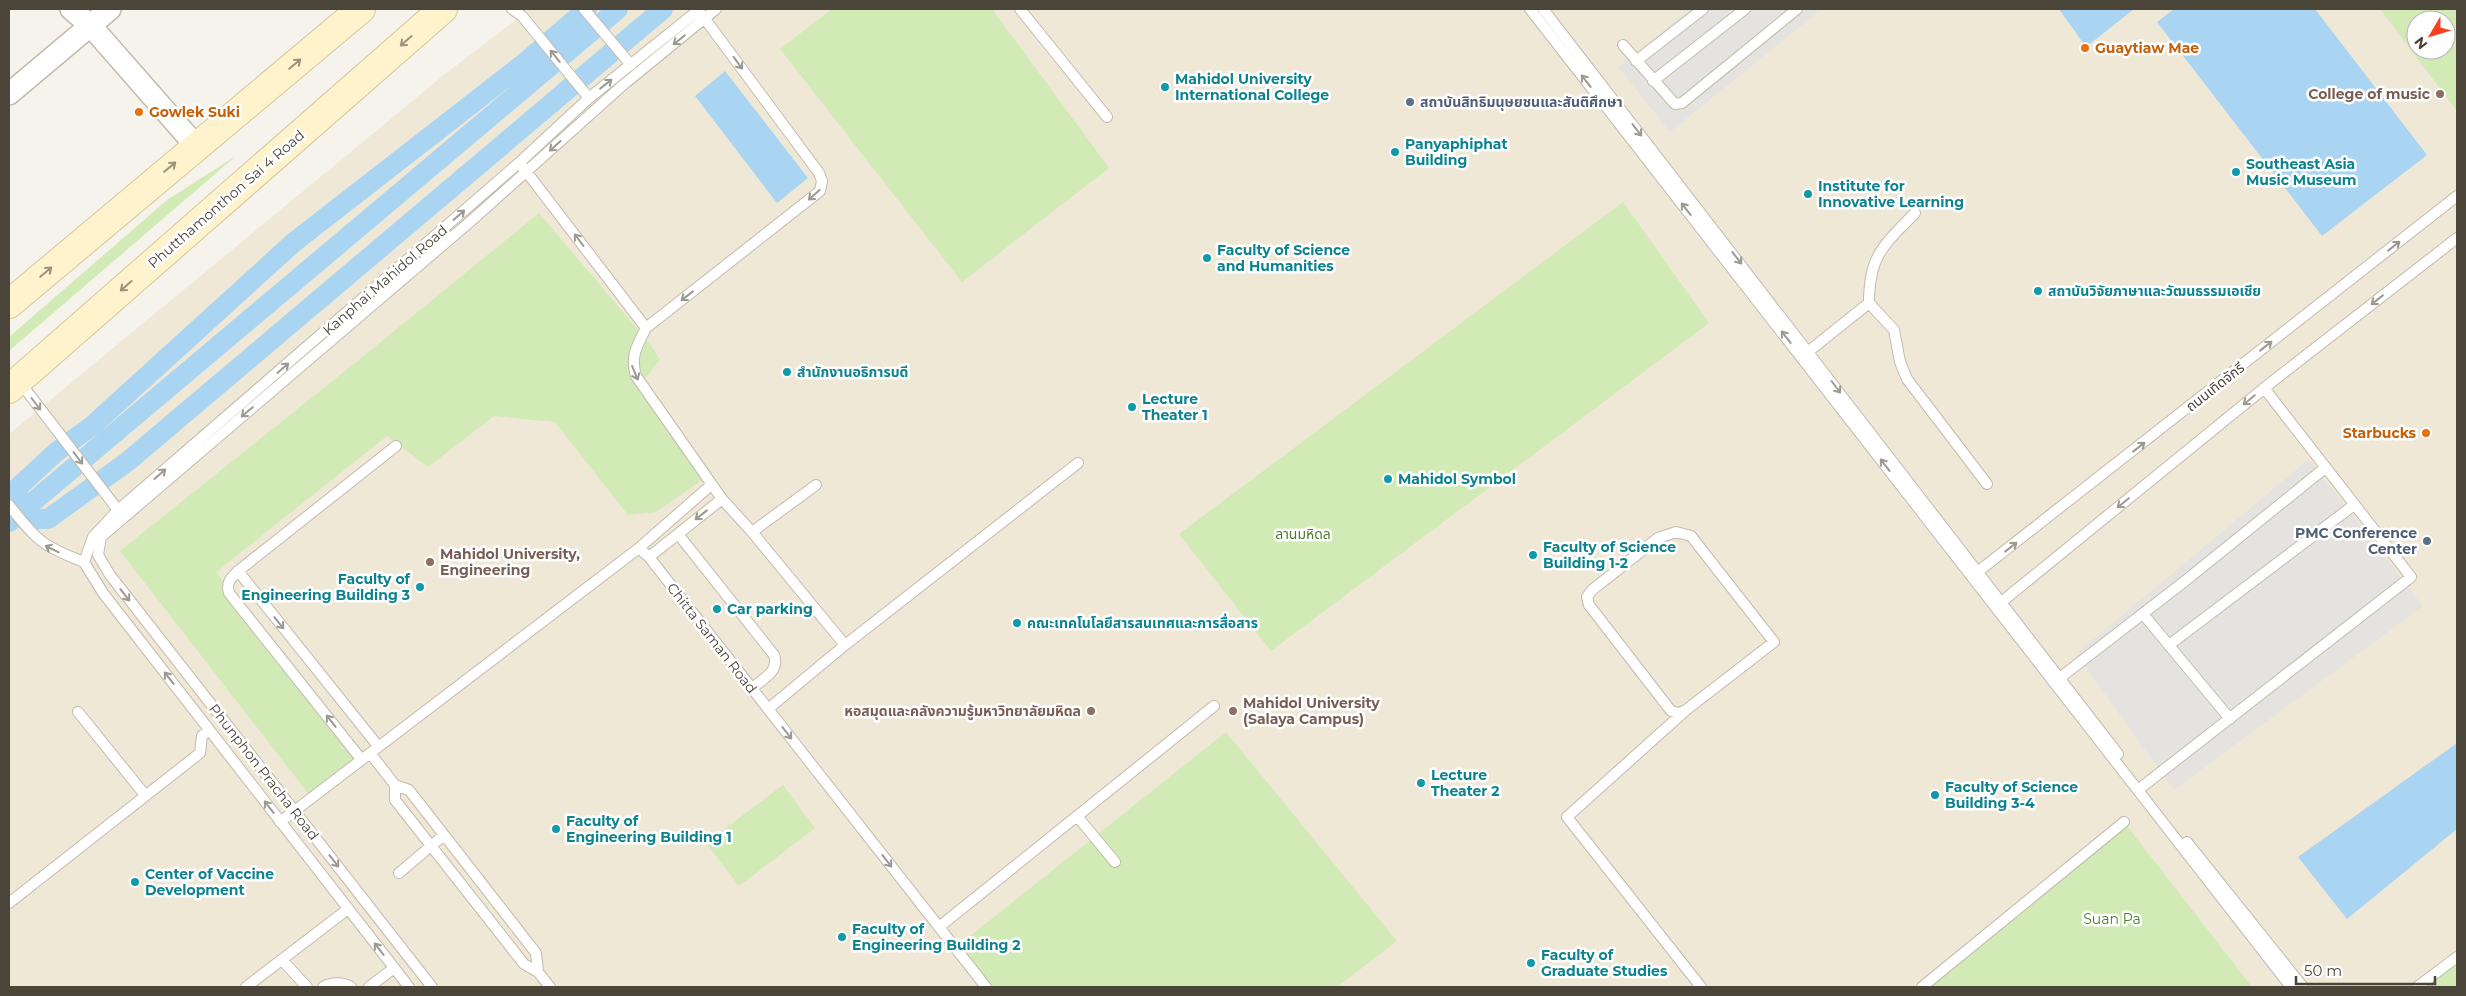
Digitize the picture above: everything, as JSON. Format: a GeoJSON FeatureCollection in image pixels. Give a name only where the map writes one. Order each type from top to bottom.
{"type":"FeatureCollection","features":[{"type":"Feature","properties":{"kind":"main road"},"geometry":{"type":"LineString","coordinates":[[9,304],[361,9]]}},
{"type":"Feature","properties":{"kind":"main road","name":"Phutthamonthon Sai 4 Road"},"geometry":{"type":"LineString","coordinates":[[14,385],[443,9]]}},
{"type":"Feature","properties":{"kind":"street"},"geometry":{"type":"LineString","coordinates":[[70,9],[90,25],[196,146]]}},
{"type":"Feature","properties":{"kind":"street"},"geometry":{"type":"LineString","coordinates":[[9,94],[110,9]]}},
{"type":"Feature","properties":{"kind":"lane"},"geometry":{"type":"LineString","coordinates":[[512,9],[522,16],[589,98]]}},
{"type":"Feature","properties":{"kind":"lane"},"geometry":{"type":"LineString","coordinates":[[584,9],[631,65]]}},
{"type":"Feature","properties":{"kind":"lane","name":"Kanphai Mahidol Road"},"geometry":{"type":"LineString","coordinates":[[84,562],[93,537],[118,510],[520,162],[589,98],[701,12],[716,9]]}},
{"type":"Feature","properties":{"kind":"lane"},"geometry":{"type":"LineString","coordinates":[[1020,9],[1107,117]]}},
{"type":"Feature","properties":{"kind":"lane"},"geometry":{"type":"LineString","coordinates":[[1530,9],[1999,604],[2291,987]]}},
{"type":"Feature","properties":{"kind":"lane"},"geometry":{"type":"LineString","coordinates":[[1543,9],[1809,351],[1975,574]]}},
{"type":"Feature","properties":{"kind":"lane"},"geometry":{"type":"LineString","coordinates":[[1636,60],[1703,9]]}},
{"type":"Feature","properties":{"kind":"lane"},"geometry":{"type":"LineString","coordinates":[[1653,81],[1746,9]]}},
{"type":"Feature","properties":{"kind":"lane"},"geometry":{"type":"LineString","coordinates":[[1623,45],[1675,104],[1682,103],[1798,9]]}},
{"type":"Feature","properties":{"kind":"lane"},"geometry":{"type":"LineString","coordinates":[[701,12],[820,173],[822,181],[820,191],[646,328],[636,348],[632,364],[636,376],[711,485],[845,645]]}},
{"type":"Feature","properties":{"kind":"lane","name":"Kanphai Mahidol Road"},"geometry":{"type":"LineString","coordinates":[[98,555],[101,537],[108,530],[527,172],[701,12]]}},
{"type":"Feature","properties":{"kind":"lane"},"geometry":{"type":"LineString","coordinates":[[520,162],[646,328]]}},
{"type":"Feature","properties":{"kind":"lane","name":"ถนนเทิดจักรี"},"geometry":{"type":"LineString","coordinates":[[1975,574],[2457,196]]}},
{"type":"Feature","properties":{"kind":"lane"},"geometry":{"type":"LineString","coordinates":[[1915,213],[1880,251],[1869,280],[1869,303],[1894,330],[1900,362],[1907,379],[1987,484]]}},
{"type":"Feature","properties":{"kind":"lane"},"geometry":{"type":"LineString","coordinates":[[1999,604],[2264,388],[2457,238]]}},
{"type":"Feature","properties":{"kind":"lane"},"geometry":{"type":"LineString","coordinates":[[1809,351],[1869,303]]}},
{"type":"Feature","properties":{"kind":"lane"},"geometry":{"type":"LineString","coordinates":[[14,385],[54,427],[118,510]]}},
{"type":"Feature","properties":{"kind":"lane"},"geometry":{"type":"LineString","coordinates":[[2143,786],[2411,577],[2264,388]]}},
{"type":"Feature","properties":{"kind":"lane"},"geometry":{"type":"LineString","coordinates":[[370,753],[229,593],[227,586],[229,580],[238,571],[396,446]]}},
{"type":"Feature","properties":{"kind":"lane"},"geometry":{"type":"LineString","coordinates":[[768,709],[845,645],[1078,463]]}},
{"type":"Feature","properties":{"kind":"lane"},"geometry":{"type":"LineString","coordinates":[[2061,677],[2326,468]]}},
{"type":"Feature","properties":{"kind":"lane"},"geometry":{"type":"LineString","coordinates":[[280,822],[639,548],[711,485]]}},
{"type":"Feature","properties":{"kind":"lane"},"geometry":{"type":"LineString","coordinates":[[752,532],[816,485]]}},
{"type":"Feature","properties":{"kind":"lane"},"geometry":{"type":"LineString","coordinates":[[649,556],[722,499]]}},
{"type":"Feature","properties":{"kind":"lane"},"geometry":{"type":"LineString","coordinates":[[9,505],[27,528],[43,544],[84,562]]}},
{"type":"Feature","properties":{"kind":"lane"},"geometry":{"type":"LineString","coordinates":[[2169,645],[2354,505]]}},
{"type":"Feature","properties":{"kind":"lane"},"geometry":{"type":"LineString","coordinates":[[1686,710],[1679,713],[1671,710],[1589,605],[1586,597],[1592,590],[1658,538],[1676,532],[1691,536],[1774,642],[1686,710],[1568,817],[1702,987]]}},
{"type":"Feature","properties":{"kind":"lane"},"geometry":{"type":"LineString","coordinates":[[678,534],[774,655],[777,662],[774,670],[752,688]]}},
{"type":"Feature","properties":{"kind":"lane","name":"Chitta Saman Road"},"geometry":{"type":"LineString","coordinates":[[639,548],[649,556],[986,987]]}},
{"type":"Feature","properties":{"kind":"lane","name":"Phunphon Pracha Road"},"geometry":{"type":"LineString","coordinates":[[98,555],[110,575],[432,987]]}},
{"type":"Feature","properties":{"kind":"lane","name":"Phunphon Pracha Road"},"geometry":{"type":"LineString","coordinates":[[84,562],[103,593],[409,987]]}},
{"type":"Feature","properties":{"kind":"lane"},"geometry":{"type":"LineString","coordinates":[[238,571],[394,785],[395,800],[524,964],[538,972],[550,987]]}},
{"type":"Feature","properties":{"kind":"lane"},"geometry":{"type":"LineString","coordinates":[[1999,604],[2061,677],[2143,786],[2303,987]]}},
{"type":"Feature","properties":{"kind":"lane"},"geometry":{"type":"LineString","coordinates":[[2143,614],[2230,719]]}},
{"type":"Feature","properties":{"kind":"lane"},"geometry":{"type":"LineString","coordinates":[[939,927],[1214,706]]}},
{"type":"Feature","properties":{"kind":"lane"},"geometry":{"type":"LineString","coordinates":[[78,712],[144,795]]}},
{"type":"Feature","properties":{"kind":"lane"},"geometry":{"type":"LineString","coordinates":[[9,903],[144,795],[200,753],[202,736],[209,730]]}},
{"type":"Feature","properties":{"kind":"lane"},"geometry":{"type":"LineString","coordinates":[[394,785],[409,790],[536,953],[538,972]]}},
{"type":"Feature","properties":{"kind":"lane"},"geometry":{"type":"LineString","coordinates":[[1077,816],[1114,862]]}},
{"type":"Feature","properties":{"kind":"lane"},"geometry":{"type":"LineString","coordinates":[[1922,987],[2124,822]]}},
{"type":"Feature","properties":{"kind":"lane"},"geometry":{"type":"LineString","coordinates":[[399,874],[444,835]]}},
{"type":"Feature","properties":{"kind":"lane"},"geometry":{"type":"LineString","coordinates":[[246,987],[348,910]]}},
{"type":"Feature","properties":{"kind":"lane"},"geometry":{"type":"LineString","coordinates":[[2417,987],[2457,957]]}},
{"type":"Feature","properties":{"kind":"lane"},"geometry":{"type":"LineString","coordinates":[[282,960],[307,987]]}},
{"type":"Feature","properties":{"kind":"lane"},"geometry":{"type":"LineString","coordinates":[[368,987],[394,968]]}},
{"type":"Feature","properties":{"kind":"lane"},"geometry":{"type":"LineString","coordinates":[[323,987],[328,984],[345,984],[351,987]]}},
{"type":"Feature","properties":{"kind":"shaded area","name":"Mahidol University (Salaya Campus)"},"geometry":{"type":"Polygon","coordinates":[[[530,9],[2457,9],[2457,987],[9,987],[9,434],[445,74],[530,9]]]}},
{"type":"Feature","properties":{"kind":"shaded area"},"geometry":{"type":"Polygon","coordinates":[[[1690,9],[1822,9],[1670,132],[1618,67],[1690,9]]]}},
{"type":"Feature","properties":{"kind":"shaded area"},"geometry":{"type":"Polygon","coordinates":[[[2309,459],[2423,606],[2174,790],[2076,654],[2309,459]]]}},
{"type":"Feature","properties":{"kind":"green space"},"geometry":{"type":"Polygon","coordinates":[[[832,9],[992,9],[1109,168],[962,282],[780,49],[832,9]]]}},
{"type":"Feature","properties":{"kind":"green space"},"geometry":{"type":"Polygon","coordinates":[[[2380,9],[2457,9],[2457,111],[2418,60],[2456,60],[2456,10],[2406,10],[2406,43],[2380,9]]]}},
{"type":"Feature","properties":{"kind":"green space"},"geometry":{"type":"Polygon","coordinates":[[[236,156],[9,351],[9,337],[167,200],[236,156]]]}},
{"type":"Feature","properties":{"kind":"green space","name":"ลานมหิดล"},"geometry":{"type":"Polygon","coordinates":[[[1623,202],[1709,323],[1271,651],[1179,534],[1623,202]]]}},
{"type":"Feature","properties":{"kind":"green space"},"geometry":{"type":"Polygon","coordinates":[[[539,213],[650,344],[660,360],[641,383],[712,473],[656,512],[628,515],[555,422],[494,416],[428,467],[387,436],[216,572],[361,759],[311,797],[120,551],[539,213]]]}},
{"type":"Feature","properties":{"kind":"green space"},"geometry":{"type":"Polygon","coordinates":[[[1226,732],[1397,941],[1337,987],[986,987],[955,948],[1226,732]]]}},
{"type":"Feature","properties":{"kind":"green space"},"geometry":{"type":"Polygon","coordinates":[[[783,785],[815,828],[739,886],[706,843],[783,785]]]}},
{"type":"Feature","properties":{"kind":"green space","name":"Suan Pa"},"geometry":{"type":"Polygon","coordinates":[[[2124,822],[2252,987],[1922,987],[2124,822]]]}},
{"type":"Feature","properties":{"kind":"green space"},"geometry":{"type":"Polygon","coordinates":[[[2457,957],[2457,987],[2417,987],[2457,957]]]}},
{"type":"Feature","properties":{"kind":"water"},"geometry":{"type":"Polygon","coordinates":[[[2059,9],[2134,9],[2086,47],[2059,9]]]}},
{"type":"Feature","properties":{"kind":"water"},"geometry":{"type":"Polygon","coordinates":[[[2174,9],[2315,9],[2427,155],[2322,236],[2157,22],[2174,9]]]}},
{"type":"Feature","properties":{"kind":"water"},"geometry":{"type":"Polygon","coordinates":[[[725,71],[808,178],[777,203],[695,96],[725,71]]]}},
{"type":"Feature","properties":{"kind":"water"},"geometry":{"type":"Polygon","coordinates":[[[2457,743],[2457,829],[2347,919],[2298,857],[2457,743]]]}},
{"type":"Feature","properties":{"kind":"waterway"},"geometry":{"type":"LineString","coordinates":[[587,9],[523,64],[293,243],[93,425],[55,453],[14,491],[35,519],[48,519],[127,462],[663,9]]}},
{"type":"Feature","properties":{"kind":"waterway"},"geometry":{"type":"LineString","coordinates":[[9,522],[618,9]]}},
{"type":"Feature","properties":{"kind":"place","name":"Guaytiaw Mae"},"geometry":{"type":"Point","coordinates":[2085,48]}},
{"type":"Feature","properties":{"kind":"place","name":"Mahidol University International College"},"geometry":{"type":"Point","coordinates":[1165,87]}},
{"type":"Feature","properties":{"kind":"place","name":"College of music"},"geometry":{"type":"Point","coordinates":[2440,94]}},
{"type":"Feature","properties":{"kind":"place","name":"สถาบันสิทธิมนุษยชนและสันติศึกษา"},"geometry":{"type":"Point","coordinates":[1410,102]}},
{"type":"Feature","properties":{"kind":"place","name":"Gowlek Suki"},"geometry":{"type":"Point","coordinates":[139,112]}},
{"type":"Feature","properties":{"kind":"place","name":"Panyaphiphat Building"},"geometry":{"type":"Point","coordinates":[1395,152]}},
{"type":"Feature","properties":{"kind":"place","name":"Southeast Asia Music Museum"},"geometry":{"type":"Point","coordinates":[2236,172]}},
{"type":"Feature","properties":{"kind":"place","name":"Institute for Innovative Learning"},"geometry":{"type":"Point","coordinates":[1808,194]}},
{"type":"Feature","properties":{"kind":"place","name":"Faculty of Science and Humanities"},"geometry":{"type":"Point","coordinates":[1207,258]}},
{"type":"Feature","properties":{"kind":"place","name":"สถาบันวิจัยภาษาและวัฒนธรรมเอเชีย"},"geometry":{"type":"Point","coordinates":[2038,291]}},
{"type":"Feature","properties":{"kind":"place","name":"สำนักงานอธิการบดี"},"geometry":{"type":"Point","coordinates":[787,372]}},
{"type":"Feature","properties":{"kind":"place","name":"Lecture Theater 1"},"geometry":{"type":"Point","coordinates":[1132,407]}},
{"type":"Feature","properties":{"kind":"place","name":"Starbucks"},"geometry":{"type":"Point","coordinates":[2426,433]}},
{"type":"Feature","properties":{"kind":"place","name":"Mahidol Symbol"},"geometry":{"type":"Point","coordinates":[1388,479]}},
{"type":"Feature","properties":{"kind":"place","name":"PMC Conference Center"},"geometry":{"type":"Point","coordinates":[2427,541]}},
{"type":"Feature","properties":{"kind":"place","name":"Faculty of Science Building 1-2"},"geometry":{"type":"Point","coordinates":[1533,555]}},
{"type":"Feature","properties":{"kind":"place","name":"Mahidol University, Engineering"},"geometry":{"type":"Point","coordinates":[430,562]}},
{"type":"Feature","properties":{"kind":"place","name":"Faculty of Engineering Building 3"},"geometry":{"type":"Point","coordinates":[420,587]}},
{"type":"Feature","properties":{"kind":"place","name":"Car parking"},"geometry":{"type":"Point","coordinates":[717,609]}},
{"type":"Feature","properties":{"kind":"place","name":"คณะเทคโนโลยีสารสนเทศและการสื่อสาร"},"geometry":{"type":"Point","coordinates":[1017,623]}},
{"type":"Feature","properties":{"kind":"place","name":"หอสมุดและคลังความรู้มหาวิทยาลัยมหิดล"},"geometry":{"type":"Point","coordinates":[1091,711]}},
{"type":"Feature","properties":{"kind":"place","name":"Mahidol University (Salaya Campus)"},"geometry":{"type":"Point","coordinates":[1233,711]}},
{"type":"Feature","properties":{"kind":"place","name":"Lecture Theater 2"},"geometry":{"type":"Point","coordinates":[1421,783]}},
{"type":"Feature","properties":{"kind":"place","name":"Faculty of Science Building 3-4"},"geometry":{"type":"Point","coordinates":[1935,795]}},
{"type":"Feature","properties":{"kind":"place","name":"Faculty of Engineering Building 1"},"geometry":{"type":"Point","coordinates":[556,829]}},
{"type":"Feature","properties":{"kind":"place","name":"Center of Vaccine Development"},"geometry":{"type":"Point","coordinates":[135,882]}},
{"type":"Feature","properties":{"kind":"place","name":"Faculty of Engineering Building 2"},"geometry":{"type":"Point","coordinates":[842,937]}},
{"type":"Feature","properties":{"kind":"place","name":"Faculty of Graduate Studies"},"geometry":{"type":"Point","coordinates":[1531,963]}}]}
